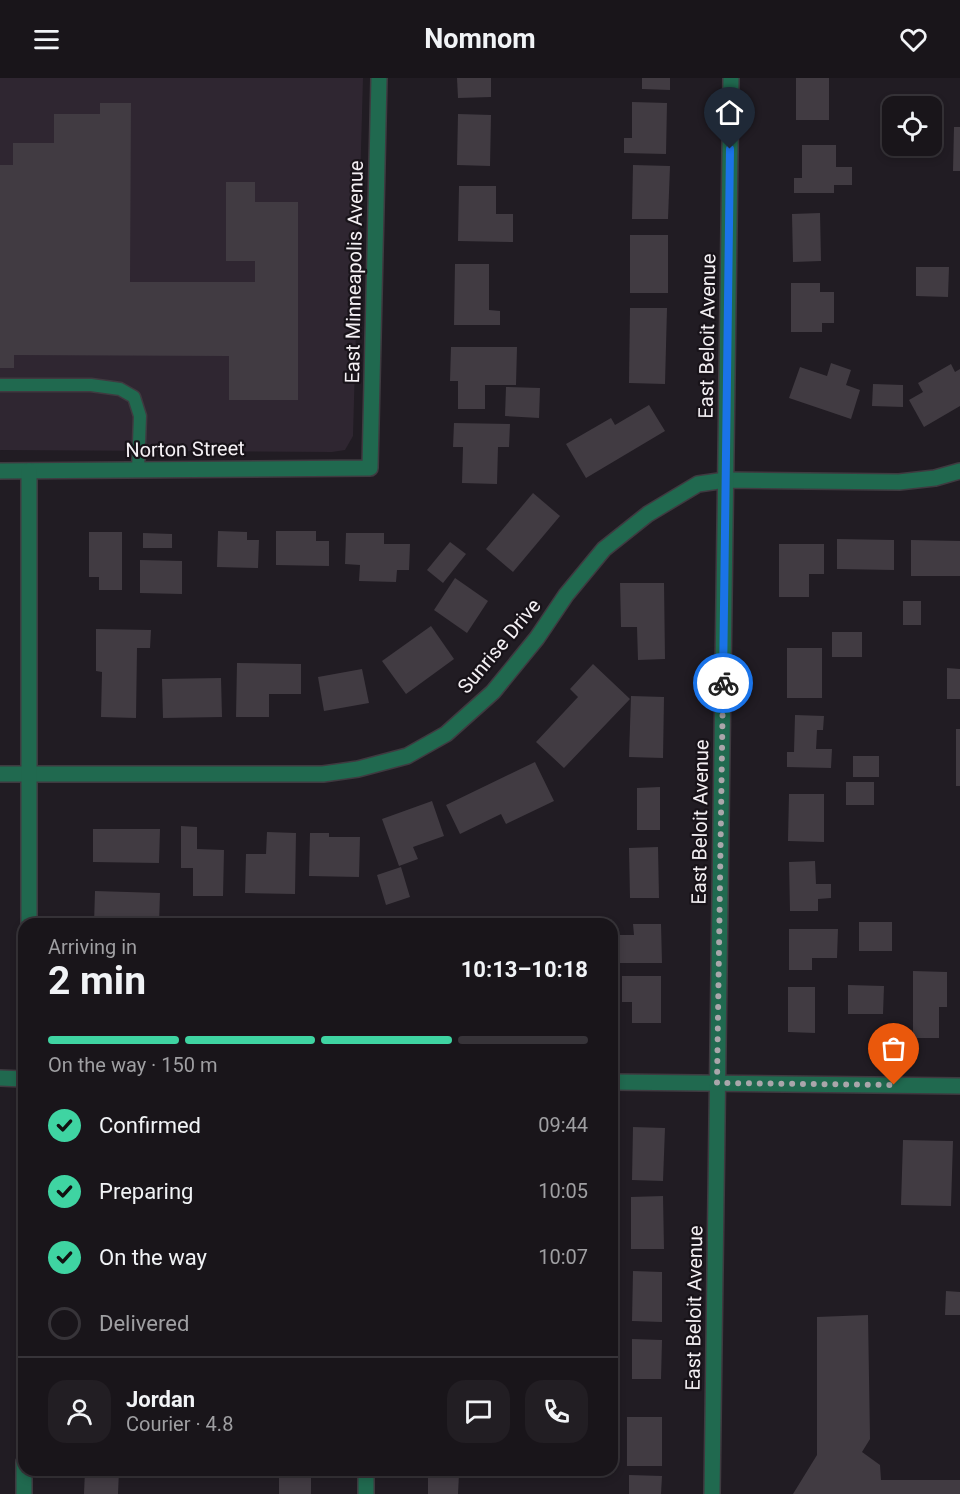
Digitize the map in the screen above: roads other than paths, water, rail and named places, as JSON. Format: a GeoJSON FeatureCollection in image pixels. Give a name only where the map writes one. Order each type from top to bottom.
{"type":"FeatureCollection","features":[{"type":"Feature","properties":{"kind":"street","name":"East Minneapolis Avenue"},"geometry":{"type":"LineString","coordinates":[[370,468],[379,78]]}},
{"type":"Feature","properties":{"kind":"street","name":"East Beloit Avenue"},"geometry":{"type":"LineString","coordinates":[[712,1494],[731,78]]}},
{"type":"Feature","properties":{"kind":"street","name":"Norton Street"},"geometry":{"type":"LineString","coordinates":[[0,471],[370,468]]}},
{"type":"Feature","properties":{"kind":"street"},"geometry":{"type":"LineString","coordinates":[[29,471],[29,918]]}},
{"type":"Feature","properties":{"kind":"street","name":"Sunrise Drive"},"geometry":{"type":"LineString","coordinates":[[0,774],[323,774],[358,769],[407,756],[446,734],[493,692],[537,638],[566,595],[604,549],[648,514],[698,484],[726,480],[899,482],[935,478],[960,471]]}},
{"type":"Feature","properties":{"kind":"street"},"geometry":{"type":"LineString","coordinates":[[0,1078],[18,1079]]}},
{"type":"Feature","properties":{"kind":"street"},"geometry":{"type":"LineString","coordinates":[[618,1083],[960,1086]]}},
{"type":"Feature","properties":{"kind":"street"},"geometry":{"type":"LineString","coordinates":[[24,1476],[24,1494]]}},
{"type":"Feature","properties":{"kind":"street"},"geometry":{"type":"LineString","coordinates":[[366,1476],[366,1494]]}},
{"type":"Feature","properties":{"kind":"lane"},"geometry":{"type":"LineString","coordinates":[[0,385],[91,385],[120,388],[134,397],[140,416],[138,470]]}}]}
